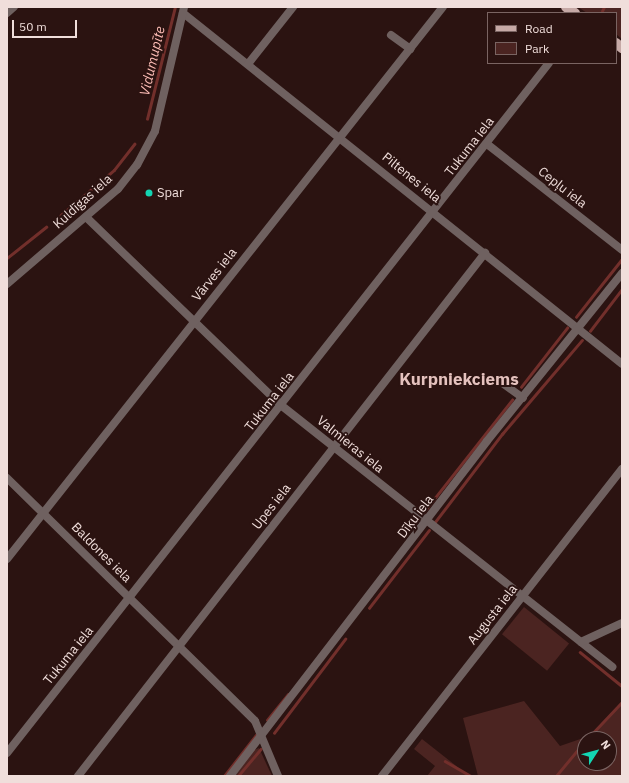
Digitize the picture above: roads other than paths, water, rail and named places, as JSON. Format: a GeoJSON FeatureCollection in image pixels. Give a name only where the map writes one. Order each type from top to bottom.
{"type":"FeatureCollection","features":[{"type":"Feature","properties":{"kind":"street"},"geometry":{"type":"LineString","coordinates":[[7,13],[14,7]]}},
{"type":"Feature","properties":{"kind":"street"},"geometry":{"type":"LineString","coordinates":[[248,64],[293,7]]}},
{"type":"Feature","properties":{"kind":"street","name":"Vārves iela"},"geometry":{"type":"LineString","coordinates":[[7,559],[443,7]]}},
{"type":"Feature","properties":{"kind":"street","name":"Piltenes iela"},"geometry":{"type":"LineString","coordinates":[[184,10],[248,64],[341,136],[622,364]]}},
{"type":"Feature","properties":{"kind":"street","name":"Kuldīgas iela"},"geometry":{"type":"LineString","coordinates":[[7,284],[118,189],[155,131],[184,10]]}},
{"type":"Feature","properties":{"kind":"street"},"geometry":{"type":"LineString","coordinates":[[391,34],[410,49]]}},
{"type":"Feature","properties":{"kind":"street","name":"Tukuma iela"},"geometry":{"type":"LineString","coordinates":[[7,753],[282,406],[548,64]]}},
{"type":"Feature","properties":{"kind":"street","name":"Cepļu iela"},"geometry":{"type":"LineString","coordinates":[[486,144],[622,250]]}},
{"type":"Feature","properties":{"kind":"street","name":"Valmieras iela"},"geometry":{"type":"LineString","coordinates":[[86,217],[282,406],[612,667]]}},
{"type":"Feature","properties":{"kind":"street","name":"Upes iela"},"geometry":{"type":"LineString","coordinates":[[78,776],[485,253]]}},
{"type":"Feature","properties":{"kind":"street","name":"Dīķu iela"},"geometry":{"type":"LineString","coordinates":[[230,776],[263,736],[523,398],[622,273]]}},
{"type":"Feature","properties":{"kind":"street"},"geometry":{"type":"LineString","coordinates":[[501,382],[523,398]]}},
{"type":"Feature","properties":{"kind":"street","name":"Augusta iela"},"geometry":{"type":"LineString","coordinates":[[382,776],[622,469]]}},
{"type":"Feature","properties":{"kind":"street","name":"Baldones iela"},"geometry":{"type":"LineString","coordinates":[[7,478],[255,721],[263,736],[278,776]]}},
{"type":"Feature","properties":{"kind":"street"},"geometry":{"type":"LineString","coordinates":[[581,642],[622,623]]}},
{"type":"Feature","properties":{"kind":"waterway","name":"Vidumupīte"},"geometry":{"type":"LineString","coordinates":[[147,119],[175,7]]}},
{"type":"Feature","properties":{"kind":"waterway"},"geometry":{"type":"LineString","coordinates":[[602,11],[604,7]]}},
{"type":"Feature","properties":{"kind":"waterway","name":"Vidumupīte"},"geometry":{"type":"LineString","coordinates":[[55,220],[114,170],[134,144]]}},
{"type":"Feature","properties":{"kind":"waterway","name":"Vidumupīte"},"geometry":{"type":"LineString","coordinates":[[7,258],[46,227]]}},
{"type":"Feature","properties":{"kind":"waterway"},"geometry":{"type":"LineString","coordinates":[[576,317],[622,259]]}},
{"type":"Feature","properties":{"kind":"waterway"},"geometry":{"type":"LineString","coordinates":[[590,331],[622,289]]}},
{"type":"Feature","properties":{"kind":"waterway"},"geometry":{"type":"LineString","coordinates":[[521,387],[567,328]]}},
{"type":"Feature","properties":{"kind":"waterway"},"geometry":{"type":"LineString","coordinates":[[435,522],[502,434],[582,340]]}},
{"type":"Feature","properties":{"kind":"waterway"},"geometry":{"type":"LineString","coordinates":[[423,513],[512,400]]}},
{"type":"Feature","properties":{"kind":"waterway"},"geometry":{"type":"LineString","coordinates":[[369,608],[429,530]]}},
{"type":"Feature","properties":{"kind":"waterway"},"geometry":{"type":"LineString","coordinates":[[274,733],[345,639]]}},
{"type":"Feature","properties":{"kind":"waterway"},"geometry":{"type":"LineString","coordinates":[[580,652],[622,686]]}},
{"type":"Feature","properties":{"kind":"waterway"},"geometry":{"type":"LineString","coordinates":[[267,720],[288,694]]}},
{"type":"Feature","properties":{"kind":"waterway"},"geometry":{"type":"LineString","coordinates":[[595,731],[622,702]]}},
{"type":"Feature","properties":{"kind":"waterway"},"geometry":{"type":"LineString","coordinates":[[224,776],[256,735]]}},
{"type":"Feature","properties":{"kind":"waterway"},"geometry":{"type":"LineString","coordinates":[[238,776],[261,749]]}},
{"type":"Feature","properties":{"kind":"waterway"},"geometry":{"type":"LineString","coordinates":[[556,776],[577,751]]}},
{"type":"Feature","properties":{"kind":"waterway"},"geometry":{"type":"LineString","coordinates":[[445,761],[471,776]]}},
{"type":"Feature","properties":{"kind":"place","name":"Spar"},"geometry":{"type":"Point","coordinates":[149,193]}},
{"type":"Feature","properties":{"kind":"district","name":"Kurpniekciems"},"geometry":{"type":"Point","coordinates":[459,380]}}]}
